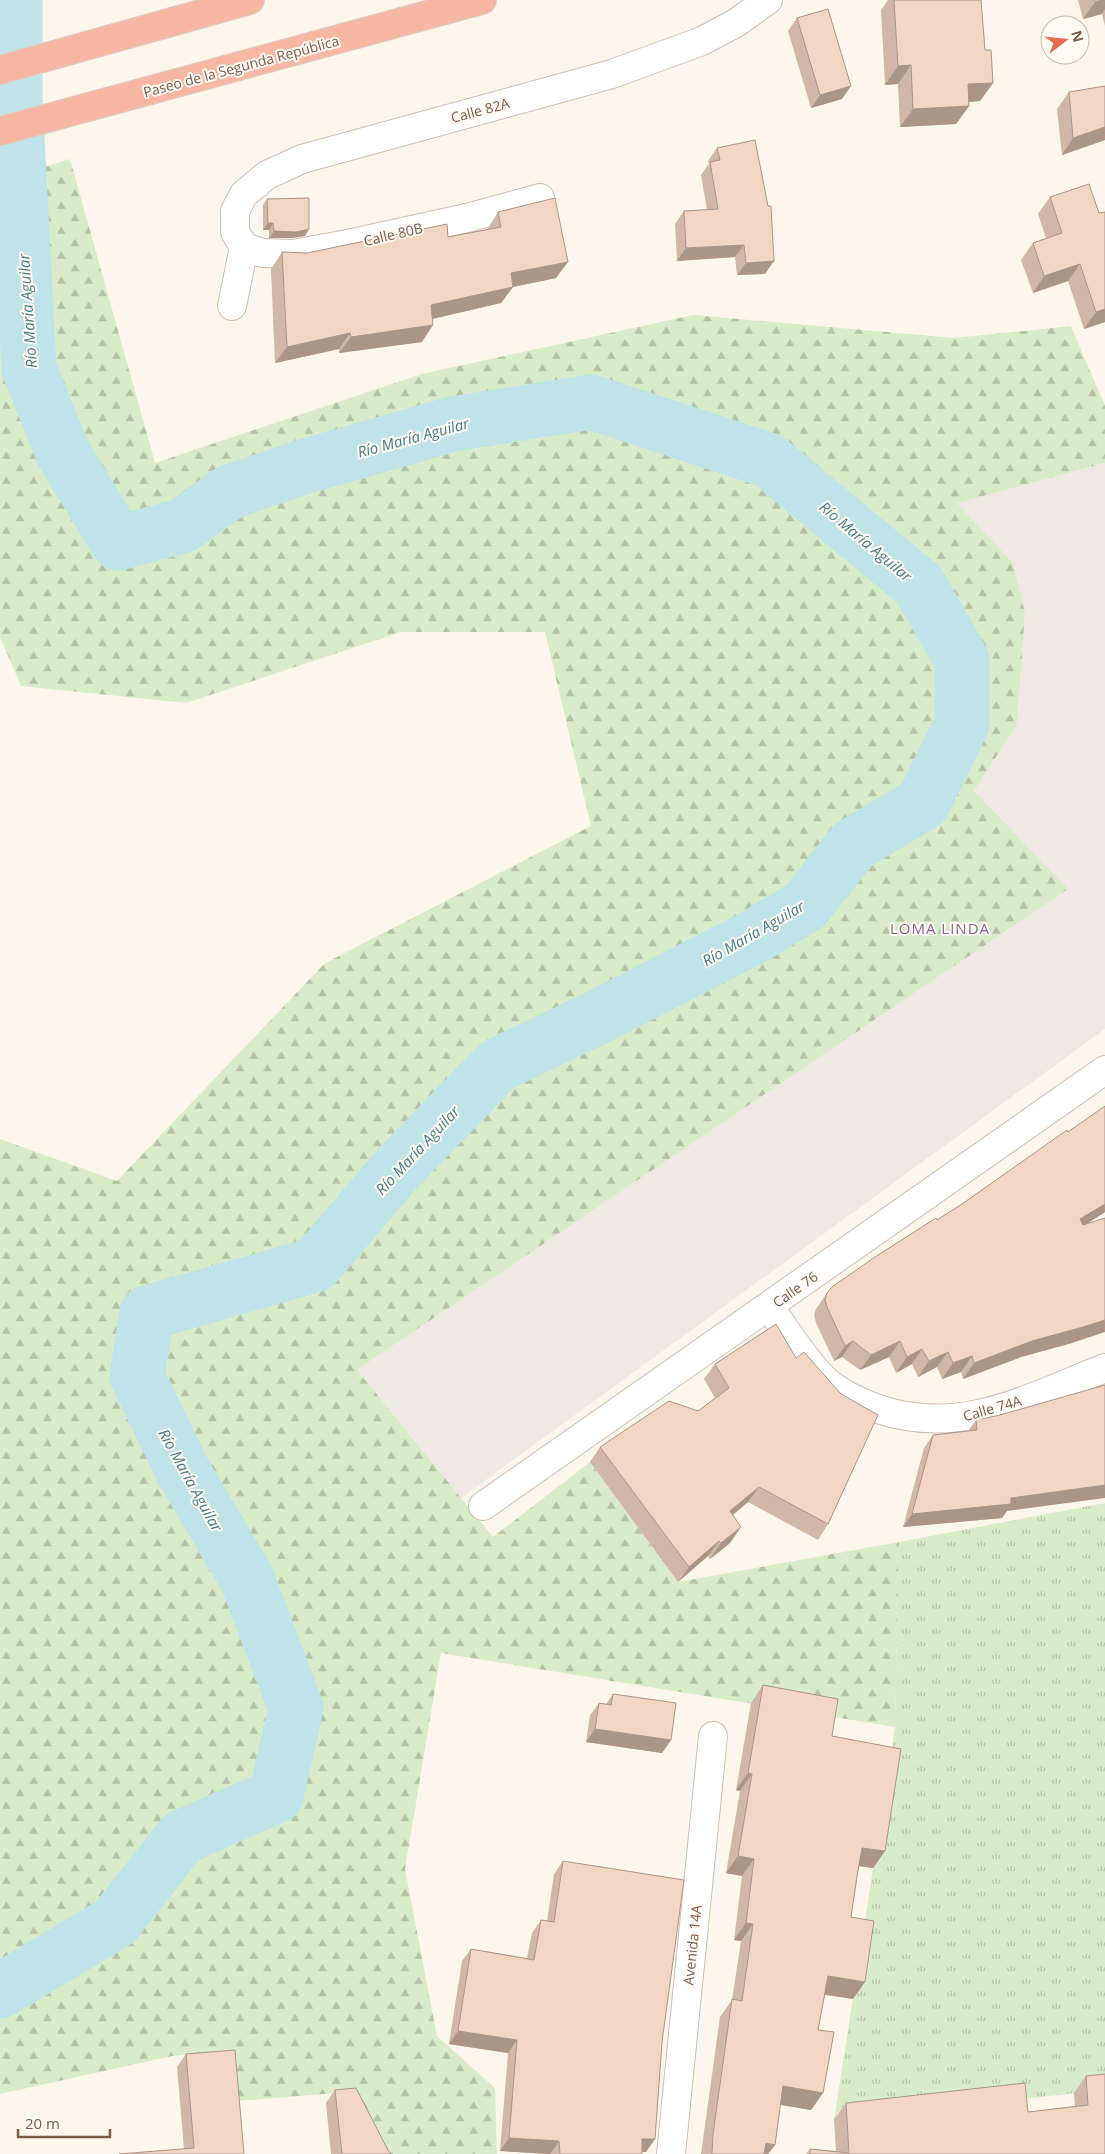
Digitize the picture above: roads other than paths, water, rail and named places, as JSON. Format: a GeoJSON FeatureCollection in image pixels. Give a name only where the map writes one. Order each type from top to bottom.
{"type":"FeatureCollection","features":[{"type":"Feature","properties":{"kind":"highway"},"geometry":{"type":"LineString","coordinates":[[0,70],[250,0]]}},
{"type":"Feature","properties":{"kind":"highway","name":"Paseo de la Segunda República"},"geometry":{"type":"LineString","coordinates":[[0,131],[482,0]]}},
{"type":"Feature","properties":{"kind":"street","name":"Calle 82A"},"geometry":{"type":"LineString","coordinates":[[244,247],[235,232],[235,211],[244,194],[267,175],[302,159],[612,74],[702,41],[736,23],[768,0]]}},
{"type":"Feature","properties":{"kind":"street","name":"Calle 80B"},"geometry":{"type":"LineString","coordinates":[[244,247],[263,253],[293,254],[467,218],[540,198]]}},
{"type":"Feature","properties":{"kind":"street"},"geometry":{"type":"LineString","coordinates":[[232,306],[244,247]]}},
{"type":"Feature","properties":{"kind":"street","name":"Calle 76"},"geometry":{"type":"LineString","coordinates":[[483,1506],[1105,1070]]}},
{"type":"Feature","properties":{"kind":"street","name":"Calle 74A"},"geometry":{"type":"LineString","coordinates":[[769,1307],[822,1378],[841,1392],[866,1404],[896,1414],[923,1419],[946,1420],[973,1416],[1005,1407],[1105,1368]]}},
{"type":"Feature","properties":{"kind":"street","name":"Avenida 14A"},"geometry":{"type":"LineString","coordinates":[[671,2154],[713,1736]]}},
{"type":"Feature","properties":{"kind":"waterway","name":"Río María Aguilar"},"geometry":{"type":"LineString","coordinates":[[0,1991],[115,1922],[182,1837],[276,1796],[296,1708],[247,1579],[183,1471],[137,1376],[147,1313],[315,1265],[396,1170],[498,1065],[594,1019],[750,939],[805,906],[853,845],[923,803],[962,724],[962,660],[919,585],[768,460],[591,402],[453,424],[303,467],[230,492],[182,526],[118,543],[63,453],[29,368],[15,99],[15,0]]}},
{"type":"Feature","properties":{"kind":"district","name":"LOMA LINDA"},"geometry":{"type":"Point","coordinates":[940,928]}}]}
